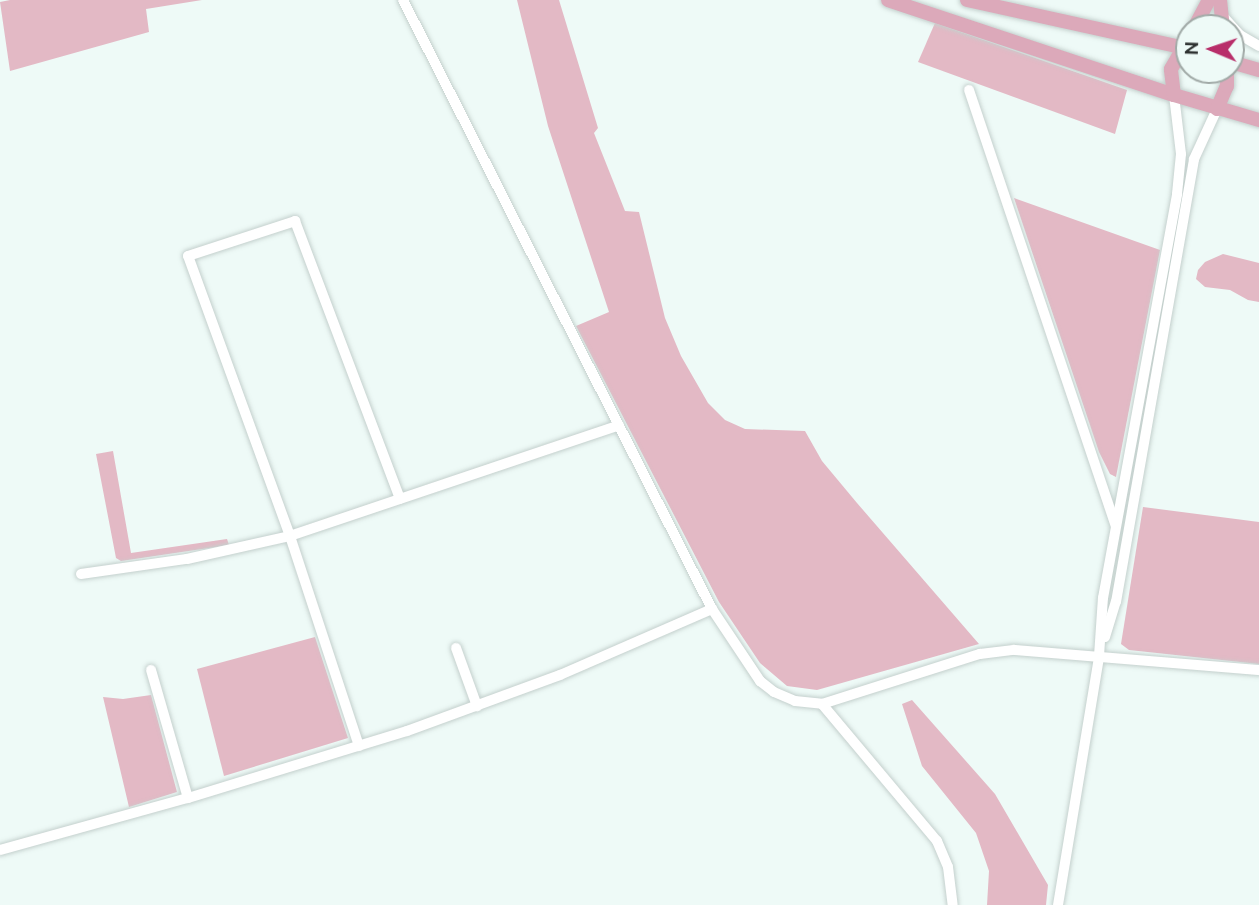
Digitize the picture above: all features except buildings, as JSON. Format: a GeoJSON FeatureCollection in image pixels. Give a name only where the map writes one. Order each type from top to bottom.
{"type":"FeatureCollection","features":[{"type":"Feature","properties":{"kind":"main road"},"geometry":{"type":"LineString","coordinates":[[888,0],[1174,96],[1259,120]]}},
{"type":"Feature","properties":{"kind":"main road"},"geometry":{"type":"LineString","coordinates":[[967,0],[1175,43]]}},
{"type":"Feature","properties":{"kind":"main road"},"geometry":{"type":"LineString","coordinates":[[1174,96],[1171,69],[1175,63]]}},
{"type":"Feature","properties":{"kind":"main road"},"geometry":{"type":"LineString","coordinates":[[1217,109],[1227,84]]}},
{"type":"Feature","properties":{"kind":"street"},"geometry":{"type":"LineString","coordinates":[[403,0],[712,609],[760,681],[795,701],[822,704],[980,654],[1014,650],[1259,670]]}},
{"type":"Feature","properties":{"kind":"street"},"geometry":{"type":"LineString","coordinates":[[969,90],[1116,528]]}},
{"type":"Feature","properties":{"kind":"street"},"geometry":{"type":"LineString","coordinates":[[1058,905],[1099,656],[1103,598],[1180,170],[1180,133],[1174,96]]}},
{"type":"Feature","properties":{"kind":"street"},"geometry":{"type":"LineString","coordinates":[[1099,656],[1116,602],[1194,159],[1217,109]]}},
{"type":"Feature","properties":{"kind":"street"},"geometry":{"type":"LineString","coordinates":[[359,746],[290,536],[188,256],[295,221],[400,499]]}},
{"type":"Feature","properties":{"kind":"street"},"geometry":{"type":"LineString","coordinates":[[81,574],[187,559],[290,536],[619,425]]}},
{"type":"Feature","properties":{"kind":"street"},"geometry":{"type":"LineString","coordinates":[[0,850],[188,798],[359,746],[560,675],[712,609]]}},
{"type":"Feature","properties":{"kind":"street"},"geometry":{"type":"LineString","coordinates":[[456,648],[477,706]]}},
{"type":"Feature","properties":{"kind":"street"},"geometry":{"type":"LineString","coordinates":[[151,670],[188,798]]}},
{"type":"Feature","properties":{"kind":"street"},"geometry":{"type":"LineString","coordinates":[[822,704],[937,841],[948,867],[953,905]]}},
{"type":"Feature","properties":{"kind":"shaded area"},"geometry":{"type":"Polygon","coordinates":[[[202,0],[146,9],[149,32],[10,71],[0,2],[202,0]]]}},
{"type":"Feature","properties":{"kind":"shaded area"},"geometry":{"type":"Polygon","coordinates":[[[517,0],[559,0],[598,128],[594,133],[625,211],[639,212],[665,318],[681,356],[708,403],[725,420],[745,429],[805,431],[822,461],[979,644],[817,690],[787,686],[760,663],[719,602],[576,326],[609,312],[548,126],[517,0]]]}},
{"type":"Feature","properties":{"kind":"shaded area"},"geometry":{"type":"Polygon","coordinates":[[[935,23],[1127,90],[1115,134],[918,62],[935,23]]]}},
{"type":"Feature","properties":{"kind":"shaded area"},"geometry":{"type":"Polygon","coordinates":[[[1014,198],[1160,250],[1116,477],[1110,474],[1099,452],[1014,198]]]}},
{"type":"Feature","properties":{"kind":"shaded area"},"geometry":{"type":"Polygon","coordinates":[[[1223,254],[1259,263],[1259,302],[1248,300],[1230,290],[1205,287],[1196,279],[1198,270],[1205,262],[1223,254]]]}},
{"type":"Feature","properties":{"kind":"shaded area"},"geometry":{"type":"Polygon","coordinates":[[[113,451],[131,553],[227,539],[229,545],[121,561],[116,558],[96,454],[113,451]]]}},
{"type":"Feature","properties":{"kind":"shaded area"},"geometry":{"type":"Polygon","coordinates":[[[1143,507],[1259,522],[1259,664],[1129,650],[1121,644],[1143,507]]]}},
{"type":"Feature","properties":{"kind":"shaded area"},"geometry":{"type":"Polygon","coordinates":[[[315,637],[348,738],[224,776],[197,669],[315,637]]]}},
{"type":"Feature","properties":{"kind":"shaded area"},"geometry":{"type":"Polygon","coordinates":[[[151,695],[177,792],[129,807],[103,697],[123,699],[151,695]]]}},
{"type":"Feature","properties":{"kind":"shaded area"},"geometry":{"type":"Polygon","coordinates":[[[912,700],[995,794],[1048,885],[1046,905],[987,905],[989,871],[976,833],[922,766],[902,704],[912,700]]]}}]}
